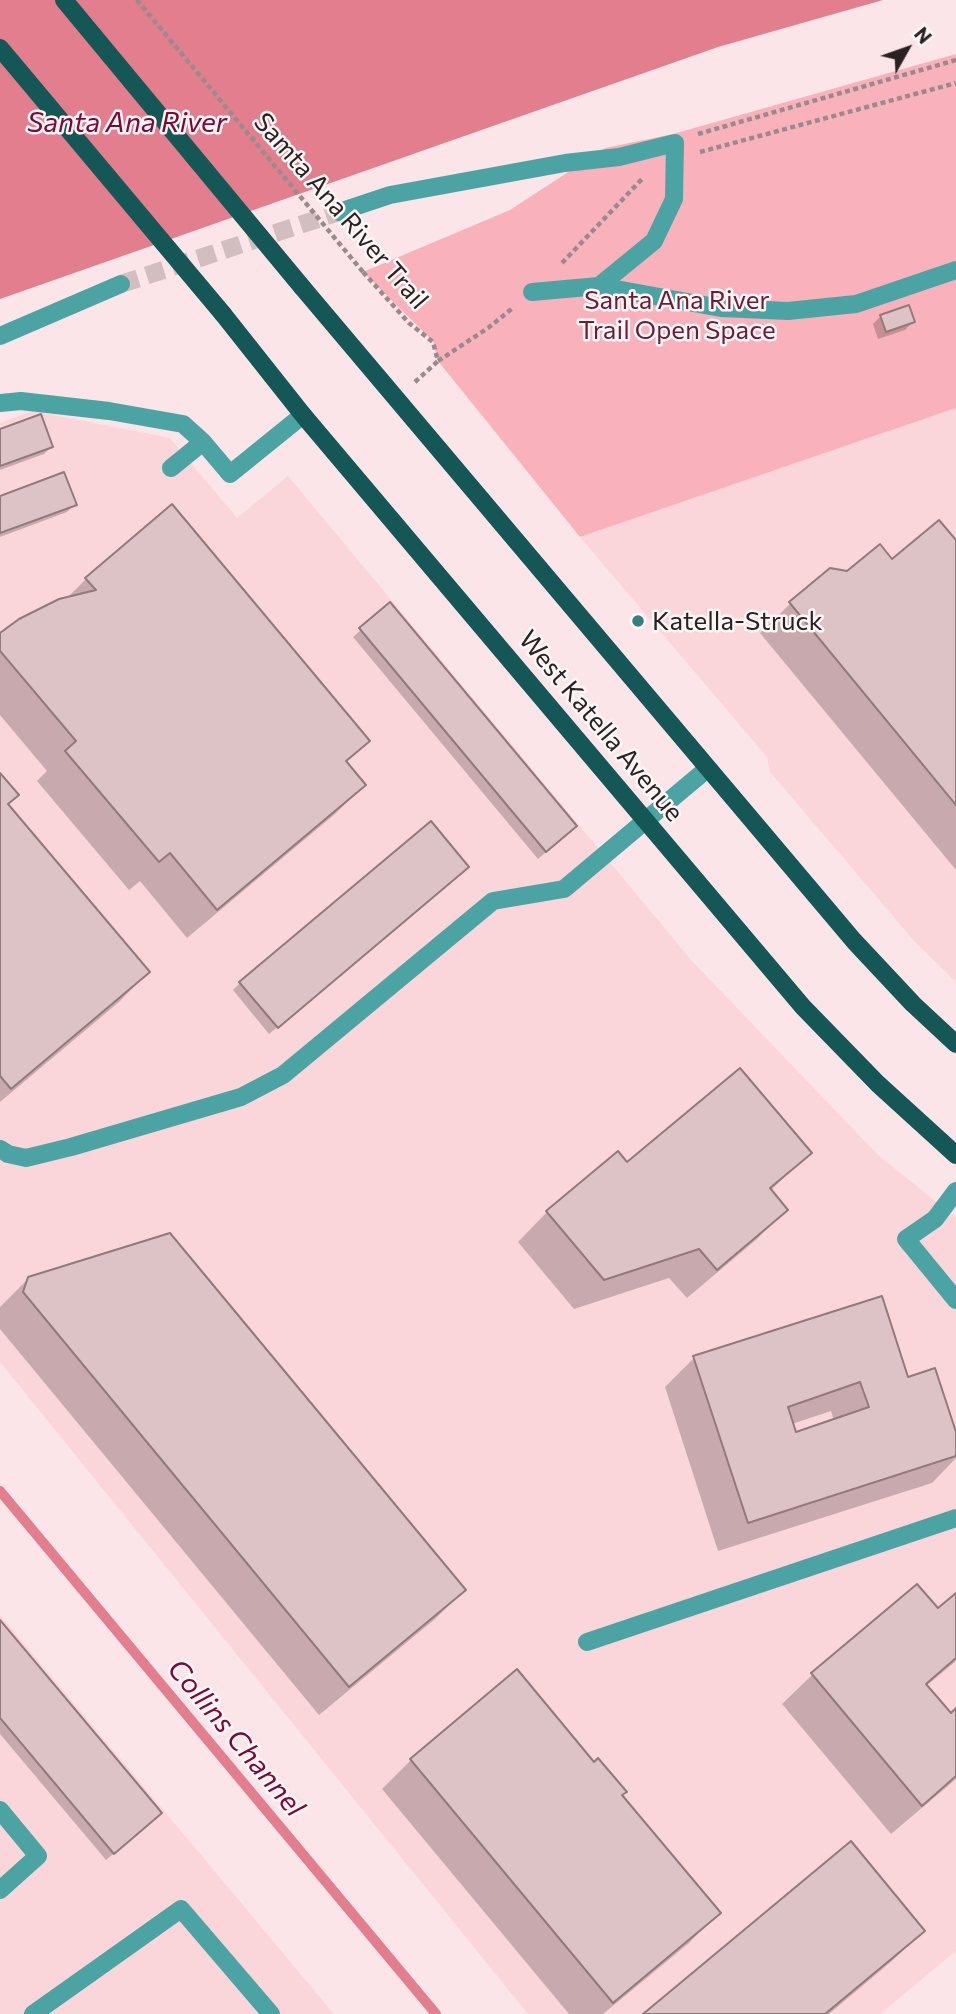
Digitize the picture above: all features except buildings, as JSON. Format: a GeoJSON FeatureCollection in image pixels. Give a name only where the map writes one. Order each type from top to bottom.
{"type":"FeatureCollection","features":[{"type":"Feature","properties":{"kind":"main road","name":"West Katella Avenue"},"geometry":{"type":"LineString","coordinates":[[64,0],[707,769],[854,941],[913,1004],[956,1044]]}},
{"type":"Feature","properties":{"kind":"main road","name":"West Katella Avenue"},"geometry":{"type":"LineString","coordinates":[[0,48],[223,314],[303,415],[803,1007],[878,1084],[956,1155]]}},
{"type":"Feature","properties":{"kind":"lane"},"geometry":{"type":"LineString","coordinates":[[338,212],[390,195],[565,163],[619,157],[675,144],[674,199],[654,241],[598,286]]}},
{"type":"Feature","properties":{"kind":"lane"},"geometry":{"type":"LineString","coordinates":[[532,292],[598,286],[721,308],[788,312],[856,304],[956,270]]}},
{"type":"Feature","properties":{"kind":"lane"},"geometry":{"type":"LineString","coordinates":[[0,336],[121,284]]}},
{"type":"Feature","properties":{"kind":"lane"},"geometry":{"type":"LineString","coordinates":[[0,403],[21,401],[109,411],[183,424],[203,442],[230,474],[303,415]]}},
{"type":"Feature","properties":{"kind":"lane"},"geometry":{"type":"LineString","coordinates":[[171,468],[203,442]]}},
{"type":"Feature","properties":{"kind":"lane"},"geometry":{"type":"LineString","coordinates":[[0,1149],[8,1154],[26,1158],[241,1097],[283,1074],[493,901],[565,889],[707,769]]}},
{"type":"Feature","properties":{"kind":"lane"},"geometry":{"type":"LineString","coordinates":[[956,1191],[935,1219],[906,1239],[956,1300]]}},
{"type":"Feature","properties":{"kind":"lane"},"geometry":{"type":"LineString","coordinates":[[587,1642],[956,1518]]}},
{"type":"Feature","properties":{"kind":"lane"},"geometry":{"type":"LineString","coordinates":[[0,1810],[38,1856],[0,1890]]}},
{"type":"Feature","properties":{"kind":"lane"},"geometry":{"type":"LineString","coordinates":[[33,2014],[181,1909],[271,2014]]}},
{"type":"Feature","properties":{"kind":"path","name":"Samta Ana River Trail"},"geometry":{"type":"LineString","coordinates":[[137,0],[363,272],[409,323],[433,342],[438,361],[488,328],[532,292],[562,264],[675,144]]}},
{"type":"Feature","properties":{"kind":"path"},"geometry":{"type":"LineString","coordinates":[[675,144],[700,133],[956,60]]}},
{"type":"Feature","properties":{"kind":"path"},"geometry":{"type":"LineString","coordinates":[[675,144],[691,154],[956,83]]}},
{"type":"Feature","properties":{"kind":"shaded area"},"geometry":{"type":"Polygon","coordinates":[[[956,408],[956,982],[916,943],[770,772],[767,757],[580,537],[956,408]]]}},
{"type":"Feature","properties":{"kind":"shaded area"},"geometry":{"type":"Polygon","coordinates":[[[33,411],[170,438],[237,518],[288,476],[692,961],[877,1154],[956,1218],[956,1951],[880,2014],[528,2014],[0,1362],[0,423],[33,411]]]}},
{"type":"Feature","properties":{"kind":"shaded area"},"geometry":{"type":"Polygon","coordinates":[[[0,1615],[334,2014],[0,2014],[0,1615]]]}},
{"type":"Feature","properties":{"kind":"green space","name":"Santa Ana River Trail Open Space"},"geometry":{"type":"Polygon","coordinates":[[[956,54],[956,408],[580,537],[438,361],[433,341],[363,272],[510,210],[605,148],[673,134],[956,54]]]}},
{"type":"Feature","properties":{"kind":"water","name":"Santa Ana River"},"geometry":{"type":"Polygon","coordinates":[[[0,0],[883,0],[718,47],[0,299],[0,0]]]}},
{"type":"Feature","properties":{"kind":"waterway","name":"Collins Channel"},"geometry":{"type":"LineString","coordinates":[[0,1491],[436,2014]]}},
{"type":"Feature","properties":{"kind":"tunnel"},"geometry":{"type":"LineString","coordinates":[[121,284],[339,212]]}},
{"type":"Feature","properties":{"kind":"place","name":"Katella-Struck"},"geometry":{"type":"Point","coordinates":[638,621]}}]}
